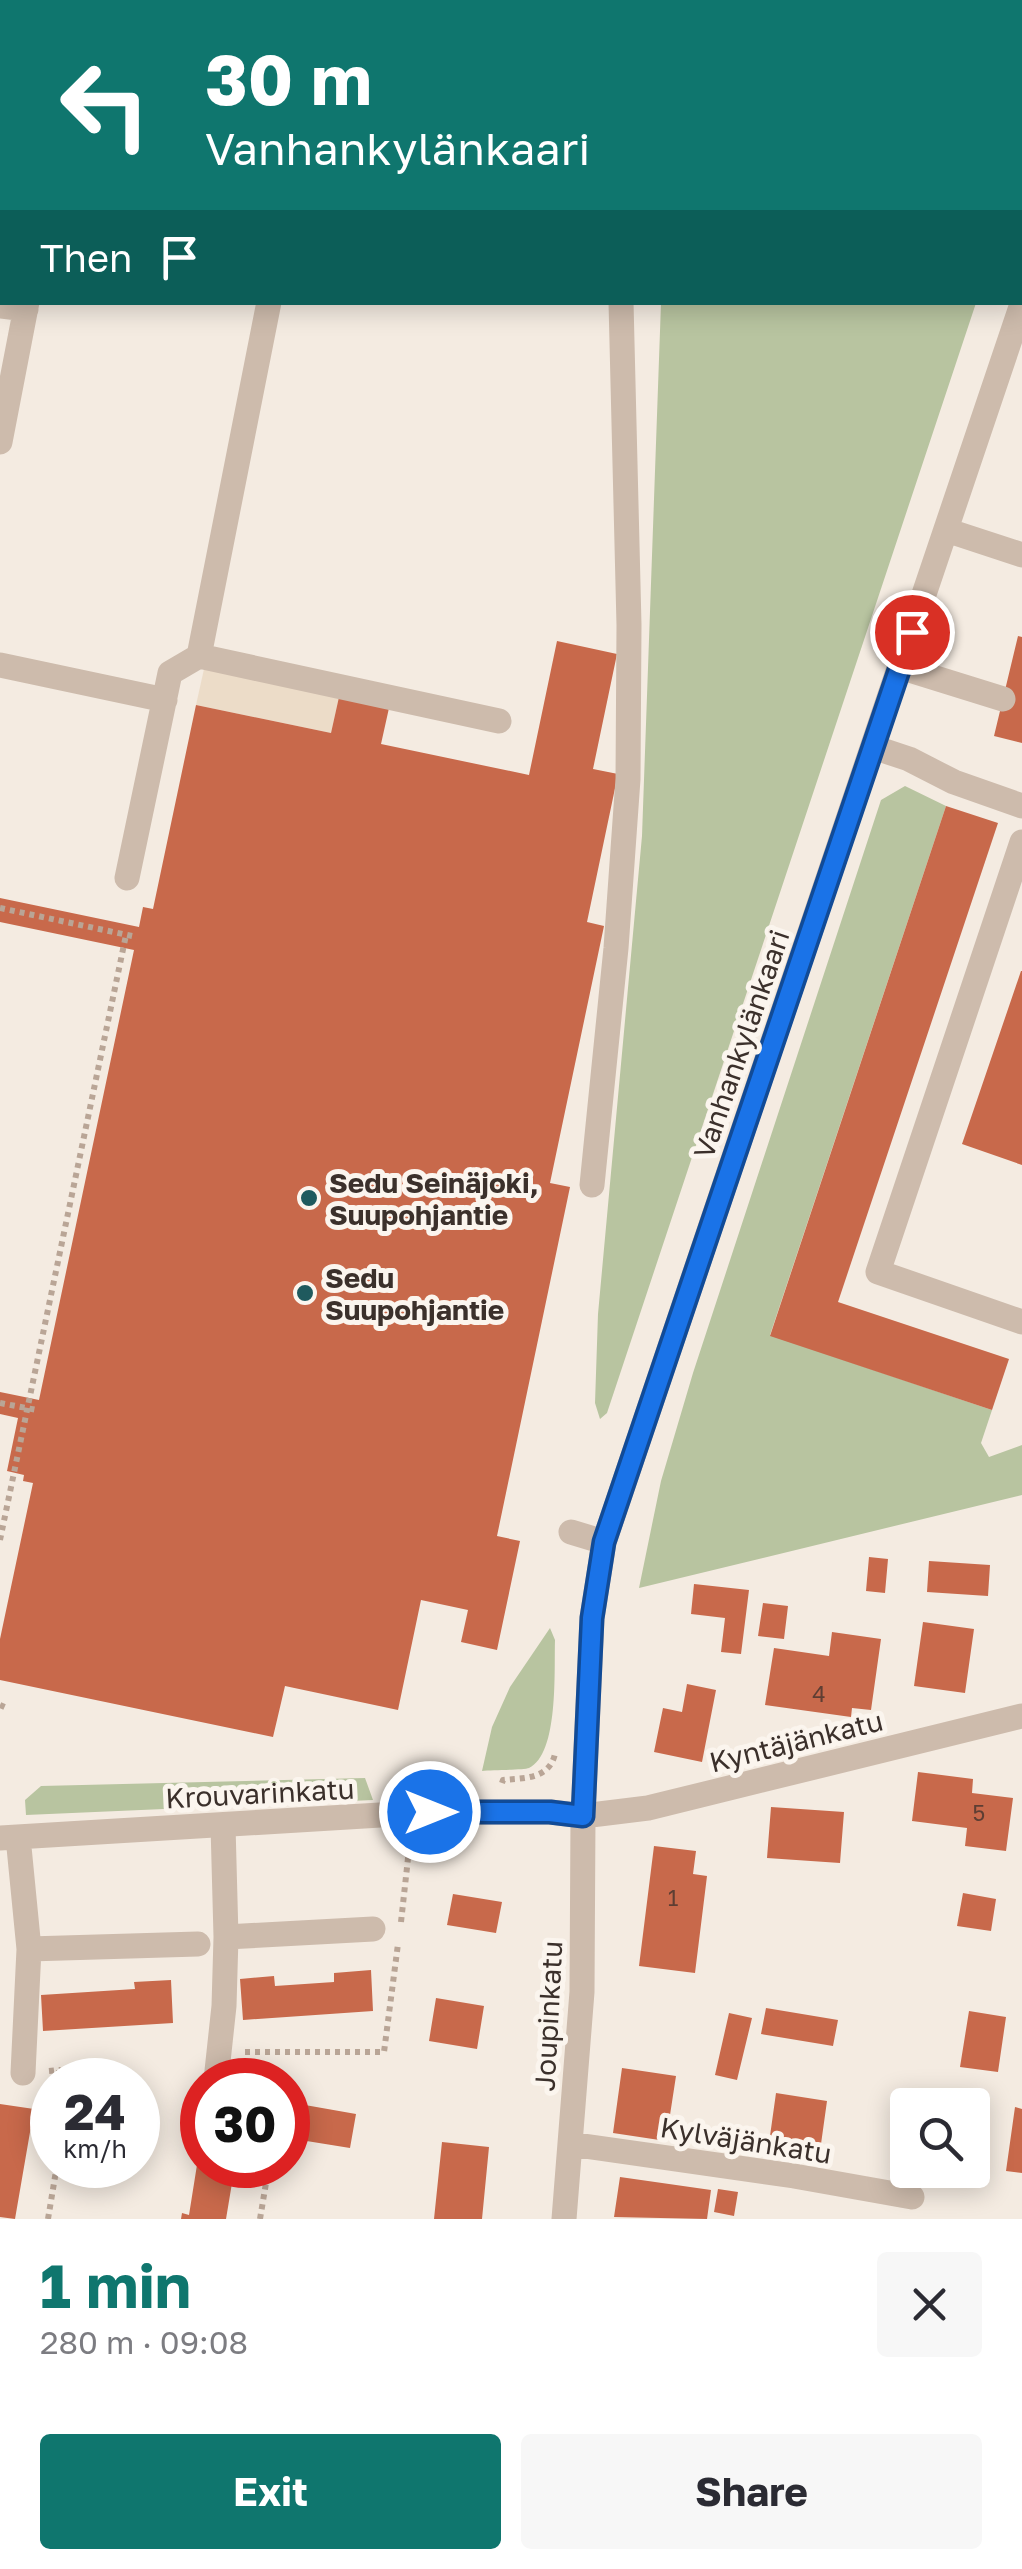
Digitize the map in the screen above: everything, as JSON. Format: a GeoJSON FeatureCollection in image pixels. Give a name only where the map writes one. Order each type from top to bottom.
{"type":"FeatureCollection","features":[{"type":"Feature","properties":{"kind":"street"},"geometry":{"type":"LineString","coordinates":[[199,656],[268,305]]}},
{"type":"Feature","properties":{"kind":"street"},"geometry":{"type":"LineString","coordinates":[[592,1185],[628,779],[629,625],[621,305]]}},
{"type":"Feature","properties":{"kind":"street","name":"Vanhankylänkaari"},"geometry":{"type":"LineString","coordinates":[[583,1816],[592,1618],[604,1542],[1022,305]]}},
{"type":"Feature","properties":{"kind":"street"},"geometry":{"type":"LineString","coordinates":[[0,306],[27,306],[0,442]]}},
{"type":"Feature","properties":{"kind":"street"},"geometry":{"type":"LineString","coordinates":[[946,530],[1022,555]]}},
{"type":"Feature","properties":{"kind":"street"},"geometry":{"type":"LineString","coordinates":[[127,878],[170,673],[199,656],[499,721]]}},
{"type":"Feature","properties":{"kind":"street"},"geometry":{"type":"LineString","coordinates":[[0,664],[165,700]]}},
{"type":"Feature","properties":{"kind":"street"},"geometry":{"type":"LineString","coordinates":[[900,667],[1003,698]]}},
{"type":"Feature","properties":{"kind":"street"},"geometry":{"type":"LineString","coordinates":[[873,747],[1022,806]]}},
{"type":"Feature","properties":{"kind":"street"},"geometry":{"type":"LineString","coordinates":[[1022,842],[878,1272],[1022,1322]]}},
{"type":"Feature","properties":{"kind":"street"},"geometry":{"type":"LineString","coordinates":[[571,1532],[604,1542]]}},
{"type":"Feature","properties":{"kind":"street","name":"Kyntäjänkatu"},"geometry":{"type":"LineString","coordinates":[[583,1816],[648,1808],[1022,1716]]}},
{"type":"Feature","properties":{"kind":"street"},"geometry":{"type":"LineString","coordinates":[[420,1813],[430,1774]]}},
{"type":"Feature","properties":{"kind":"street","name":"Krouvarinkatu"},"geometry":{"type":"LineString","coordinates":[[9,1837],[420,1813],[550,1812],[583,1816]]}},
{"type":"Feature","properties":{"kind":"street","name":"Joupinkatu"},"geometry":{"type":"LineString","coordinates":[[564,2219],[582,1992],[583,1816]]}},
{"type":"Feature","properties":{"kind":"street"},"geometry":{"type":"LineString","coordinates":[[218,2058],[226,1938],[222,1825]]}},
{"type":"Feature","properties":{"kind":"street"},"geometry":{"type":"LineString","coordinates":[[9,1837],[29,1949],[23,2074]]}},
{"type":"Feature","properties":{"kind":"street"},"geometry":{"type":"LineString","coordinates":[[226,1938],[372,1929]]}},
{"type":"Feature","properties":{"kind":"street"},"geometry":{"type":"LineString","coordinates":[[29,1949],[198,1944]]}},
{"type":"Feature","properties":{"kind":"street","name":"Kylväjänkatu"},"geometry":{"type":"LineString","coordinates":[[570,2144],[794,2176],[912,2198]]}},
{"type":"Feature","properties":{"kind":"path"},"geometry":{"type":"LineString","coordinates":[[0,908],[137,937]]}},
{"type":"Feature","properties":{"kind":"path"},"geometry":{"type":"LineString","coordinates":[[0,1540],[32,1410],[126,935]]}},
{"type":"Feature","properties":{"kind":"path"},"geometry":{"type":"LineString","coordinates":[[0,1403],[32,1410]]}},
{"type":"Feature","properties":{"kind":"path"},"geometry":{"type":"LineString","coordinates":[[0,1705],[9,1709]]}},
{"type":"Feature","properties":{"kind":"path"},"geometry":{"type":"LineString","coordinates":[[219,2052],[384,2052],[410,1856],[420,1813]]}},
{"type":"Feature","properties":{"kind":"path"},"geometry":{"type":"LineString","coordinates":[[48,2219],[53,2188]]}},
{"type":"Feature","properties":{"kind":"path"},"geometry":{"type":"LineString","coordinates":[[260,2219],[265,2188]]}},
{"type":"Feature","properties":{"kind":"green space"},"geometry":{"type":"Polygon","coordinates":[[[661,305],[975,305],[607,1413],[600,1419],[595,1403],[598,1314],[642,836],[661,305]]]}},
{"type":"Feature","properties":{"kind":"green space"},"geometry":{"type":"Polygon","coordinates":[[[905,786],[946,806],[770,1335],[992,1410],[981,1443],[989,1457],[1022,1445],[1022,1495],[639,1588],[661,1481],[693,1373],[881,800],[905,786]]]}},
{"type":"Feature","properties":{"kind":"green space"},"geometry":{"type":"Polygon","coordinates":[[[550,1628],[555,1640],[554,1690],[546,1746],[539,1760],[529,1768],[482,1771],[492,1727],[510,1687],[550,1628]]]}},
{"type":"Feature","properties":{"kind":"green space"},"geometry":{"type":"Polygon","coordinates":[[[365,1778],[373,1800],[26,1815],[25,1800],[41,1786],[365,1778]]]}},
{"type":"Feature","properties":{"kind":"shaded area"},"geometry":{"type":"Polygon","coordinates":[[[204,669],[339,697],[331,733],[196,705],[204,669]]]}},
{"type":"Feature","properties":{"kind":"building"},"geometry":{"type":"Polygon","coordinates":[[[1018,636],[1022,637],[1022,743],[994,736],[1018,636]]]}},
{"type":"Feature","properties":{"kind":"building","name":"Sedu Suupohjantie"},"geometry":{"type":"Polygon","coordinates":[[[557,641],[617,654],[593,769],[618,774],[587,922],[604,926],[550,1183],[570,1187],[497,1536],[520,1541],[497,1650],[461,1642],[468,1610],[421,1600],[398,1710],[285,1686],[273,1737],[0,1680],[0,1639],[33,1483],[23,1481],[24,1475],[7,1471],[18,1418],[0,1414],[0,1392],[39,1400],[134,950],[0,922],[0,898],[139,927],[143,907],[153,909],[196,705],[331,733],[339,697],[389,708],[381,744],[529,775],[557,641]]]}},
{"type":"Feature","properties":{"kind":"building"},"geometry":{"type":"Polygon","coordinates":[[[946,806],[998,823],[838,1302],[1009,1359],[992,1410],[770,1336],[946,806]]]}},
{"type":"Feature","properties":{"kind":"building"},"geometry":{"type":"Polygon","coordinates":[[[1022,971],[1022,1165],[962,1144],[1022,971]]]}},
{"type":"Feature","properties":{"kind":"building"},"geometry":{"type":"Polygon","coordinates":[[[869,1557],[888,1559],[885,1593],[866,1591],[869,1557]]]}},
{"type":"Feature","properties":{"kind":"building"},"geometry":{"type":"Polygon","coordinates":[[[929,1561],[990,1565],[988,1596],[927,1592],[929,1561]]]}},
{"type":"Feature","properties":{"kind":"building"},"geometry":{"type":"Polygon","coordinates":[[[694,1584],[749,1590],[741,1654],[721,1652],[725,1618],[691,1614],[694,1584]]]}},
{"type":"Feature","properties":{"kind":"building"},"geometry":{"type":"Polygon","coordinates":[[[763,1603],[788,1606],[784,1639],[758,1636],[763,1603]]]}},
{"type":"Feature","properties":{"kind":"building"},"geometry":{"type":"Polygon","coordinates":[[[923,1622],[974,1629],[965,1693],[914,1686],[923,1622]]]}},
{"type":"Feature","properties":{"kind":"building"},"geometry":{"type":"Polygon","coordinates":[[[832,1632],[881,1639],[871,1710],[852,1708],[851,1717],[765,1705],[774,1648],[829,1656],[832,1632]]]}},
{"type":"Feature","properties":{"kind":"building"},"geometry":{"type":"Polygon","coordinates":[[[687,1684],[716,1690],[702,1762],[654,1752],[663,1708],[682,1712],[687,1684]]]}},
{"type":"Feature","properties":{"kind":"building"},"geometry":{"type":"Polygon","coordinates":[[[918,1772],[973,1779],[972,1793],[1013,1798],[1006,1851],[965,1846],[967,1828],[912,1821],[918,1772]]]}},
{"type":"Feature","properties":{"kind":"building"},"geometry":{"type":"Polygon","coordinates":[[[771,1807],[844,1812],[840,1863],[767,1858],[771,1807]]]}},
{"type":"Feature","properties":{"kind":"building"},"geometry":{"type":"Polygon","coordinates":[[[654,1846],[696,1851],[693,1874],[707,1876],[695,1973],[639,1966],[654,1846]]]}},
{"type":"Feature","properties":{"kind":"building"},"geometry":{"type":"Polygon","coordinates":[[[963,1893],[996,1899],[991,1931],[957,1926],[963,1893]]]}},
{"type":"Feature","properties":{"kind":"building"},"geometry":{"type":"Polygon","coordinates":[[[453,1894],[502,1902],[496,1933],[447,1925],[453,1894]]]}},
{"type":"Feature","properties":{"kind":"building"},"geometry":{"type":"Polygon","coordinates":[[[371,1970],[373,2011],[243,2020],[240,1979],[274,1976],[275,1986],[334,1982],[334,1973],[371,1970]]]}},
{"type":"Feature","properties":{"kind":"building"},"geometry":{"type":"Polygon","coordinates":[[[171,1980],[173,2023],[43,2031],[41,1995],[135,1989],[134,1982],[171,1980]]]}},
{"type":"Feature","properties":{"kind":"building"},"geometry":{"type":"Polygon","coordinates":[[[436,1998],[484,2006],[477,2049],[429,2041],[436,1998]]]}},
{"type":"Feature","properties":{"kind":"building"},"geometry":{"type":"Polygon","coordinates":[[[766,2008],[838,2020],[833,2046],[761,2034],[766,2008]]]}},
{"type":"Feature","properties":{"kind":"building"},"geometry":{"type":"Polygon","coordinates":[[[969,2011],[1006,2017],[998,2072],[960,2067],[969,2011]]]}},
{"type":"Feature","properties":{"kind":"building"},"geometry":{"type":"Polygon","coordinates":[[[729,2013],[752,2018],[737,2080],[715,2075],[729,2013]]]}},
{"type":"Feature","properties":{"kind":"building"},"geometry":{"type":"Polygon","coordinates":[[[622,2068],[676,2076],[666,2141],[613,2133],[622,2068]]]}},
{"type":"Feature","properties":{"kind":"building"},"geometry":{"type":"Polygon","coordinates":[[[776,2093],[827,2101],[821,2144],[770,2136],[776,2093]]]}},
{"type":"Feature","properties":{"kind":"building"},"geometry":{"type":"Polygon","coordinates":[[[0,2104],[30,2108],[30,2132],[15,2219],[0,2217],[0,2104]]]}},
{"type":"Feature","properties":{"kind":"building"},"geometry":{"type":"Polygon","coordinates":[[[310,2106],[356,2114],[350,2148],[310,2142],[310,2106]]]}},
{"type":"Feature","properties":{"kind":"building"},"geometry":{"type":"Polygon","coordinates":[[[1015,2107],[1022,2109],[1022,2173],[1006,2171],[1015,2107]]]}},
{"type":"Feature","properties":{"kind":"building"},"geometry":{"type":"Polygon","coordinates":[[[442,2142],[489,2147],[482,2219],[434,2219],[442,2142]]]}},
{"type":"Feature","properties":{"kind":"building"},"geometry":{"type":"Polygon","coordinates":[[[620,2177],[711,2190],[707,2219],[614,2217],[620,2177]]]}},
{"type":"Feature","properties":{"kind":"building"},"geometry":{"type":"Polygon","coordinates":[[[193,2188],[231,2188],[226,2219],[181,2219],[182,2213],[189,2215],[193,2188]]]}},
{"type":"Feature","properties":{"kind":"building"},"geometry":{"type":"Polygon","coordinates":[[[718,2189],[738,2192],[734,2216],[714,2212],[718,2189]]]}},
{"type":"Feature","properties":{"kind":"place","name":"Sedu Seinäjoki, Suupohjantie"},"geometry":{"type":"Point","coordinates":[309,1198]}},
{"type":"Feature","properties":{"kind":"place","name":"Sedu Suupohjantie"},"geometry":{"type":"Point","coordinates":[305,1293]}},
{"type":"Feature","properties":{"kind":"route"},"geometry":{"type":"LineString","coordinates":[[430,1812],[550,1812],[583,1816],[592,1618],[604,1542],[912,632]]}}]}
